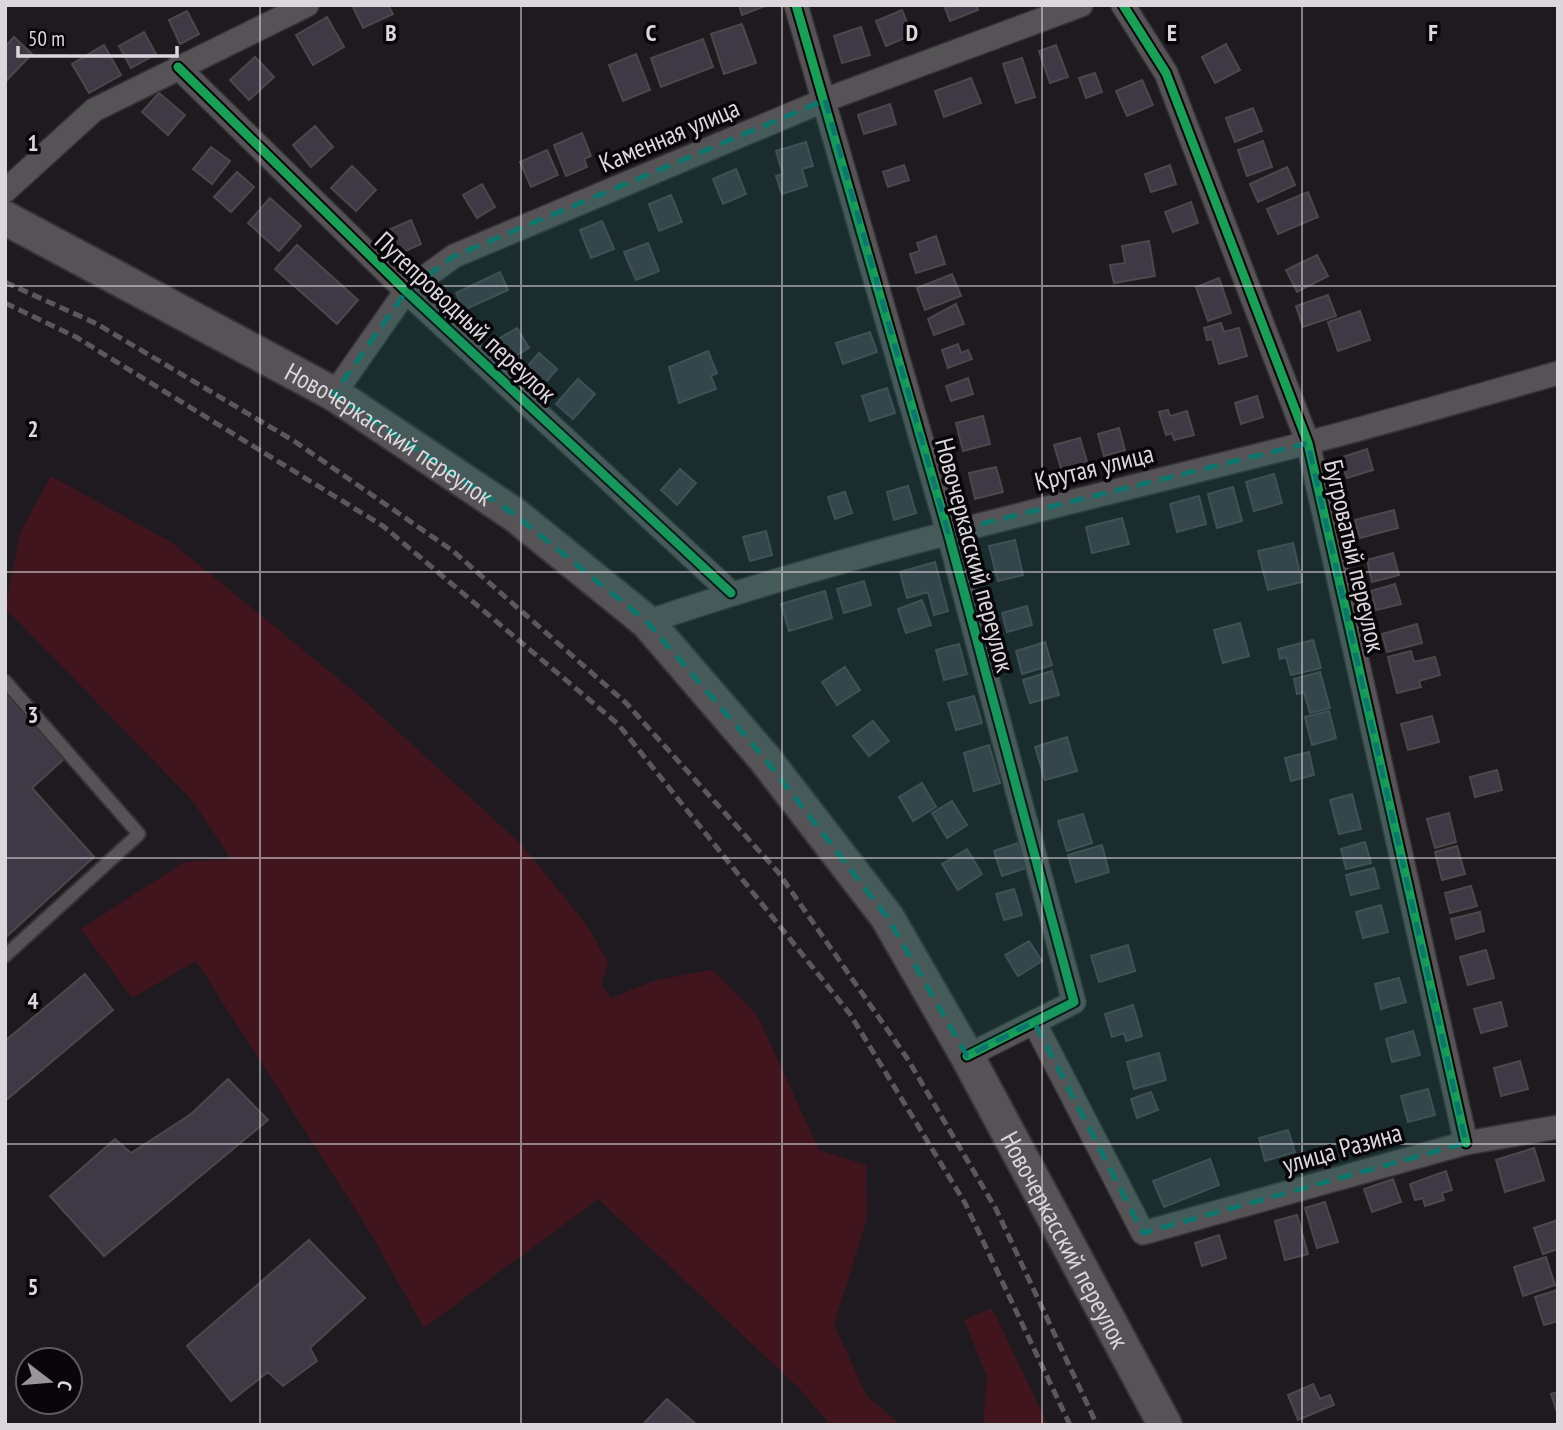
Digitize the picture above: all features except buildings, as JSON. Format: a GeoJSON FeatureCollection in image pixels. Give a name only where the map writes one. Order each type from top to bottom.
{"type":"FeatureCollection","features":[{"type":"Feature","properties":{"kind":"main road","name":"Новочеркасский переулок"},"geometry":{"type":"LineString","coordinates":[[5,218],[334,394],[515,515],[647,622],[765,759],[887,917],[967,1056],[1165,1425]]}},
{"type":"Feature","properties":{"kind":"street"},"geometry":{"type":"LineString","coordinates":[[5,191],[94,110],[307,5]]}},
{"type":"Feature","properties":{"kind":"street","name":"Новочеркасский переулок"},"geometry":{"type":"LineString","coordinates":[[796,5],[948,532],[1074,1002],[967,1056]]}},
{"type":"Feature","properties":{"kind":"street","name":"Каменная улица"},"geometry":{"type":"LineString","coordinates":[[334,394],[406,291],[454,256],[825,100],[1080,5]]}},
{"type":"Feature","properties":{"kind":"street","name":"Бугроватый переулок"},"geometry":{"type":"LineString","coordinates":[[1124,5],[1166,73],[1308,443],[1466,1143]]}},
{"type":"Feature","properties":{"kind":"street","name":"Путепроводный переулок"},"geometry":{"type":"LineString","coordinates":[[178,67],[406,291],[731,593]]}},
{"type":"Feature","properties":{"kind":"street","name":"Крутая улица"},"geometry":{"type":"LineString","coordinates":[[647,622],[731,593],[948,532],[1308,443],[1558,373]]}},
{"type":"Feature","properties":{"kind":"street","name":"улица Разина"},"geometry":{"type":"LineString","coordinates":[[1034,1022],[1143,1233],[1466,1143],[1557,1129]]}},
{"type":"Feature","properties":{"kind":"lane"},"geometry":{"type":"LineString","coordinates":[[5,681],[139,834],[5,956]]}},
{"type":"Feature","properties":{"kind":"highlighted area"},"geometry":{"type":"Polygon","coordinates":[[[825,100],[948,532],[1308,443],[1466,1143],[1143,1233],[1034,1022],[967,1056],[887,917],[765,759],[647,622],[515,515],[334,394],[406,291],[454,256],[825,100]]]}},
{"type":"Feature","properties":{"kind":"shaded area"},"geometry":{"type":"Polygon","coordinates":[[[51,476],[171,542],[357,694],[522,845],[586,924],[608,962],[601,984],[611,998],[656,980],[713,970],[757,1015],[819,1150],[866,1165],[867,1219],[834,1324],[866,1395],[901,1425],[830,1425],[800,1389],[598,1199],[424,1328],[368,1229],[196,961],[132,998],[81,929],[184,862],[231,859],[192,800],[5,608],[20,533],[51,476]]]}},
{"type":"Feature","properties":{"kind":"shaded area"},"geometry":{"type":"Polygon","coordinates":[[[992,1308],[1048,1425],[983,1425],[987,1376],[964,1320],[992,1308]]]}},
{"type":"Feature","properties":{"kind":"railway"},"geometry":{"type":"LineString","coordinates":[[5,282],[97,324],[294,441],[453,551],[626,703],[778,872],[907,1058],[996,1209],[1097,1425]]}},
{"type":"Feature","properties":{"kind":"railway"},"geometry":{"type":"LineString","coordinates":[[5,303],[76,337],[383,526],[618,724],[850,1014],[965,1203],[1070,1425]]}},
{"type":"Feature","properties":{"kind":"cycle path"},"geometry":{"type":"LineString","coordinates":[[796,5],[948,532],[1074,1002],[967,1056]]}},
{"type":"Feature","properties":{"kind":"cycle path"},"geometry":{"type":"LineString","coordinates":[[1123,5],[1166,73],[1308,443],[1466,1143]]}},
{"type":"Feature","properties":{"kind":"cycle path"},"geometry":{"type":"LineString","coordinates":[[178,67],[406,291],[731,593]]}}]}
